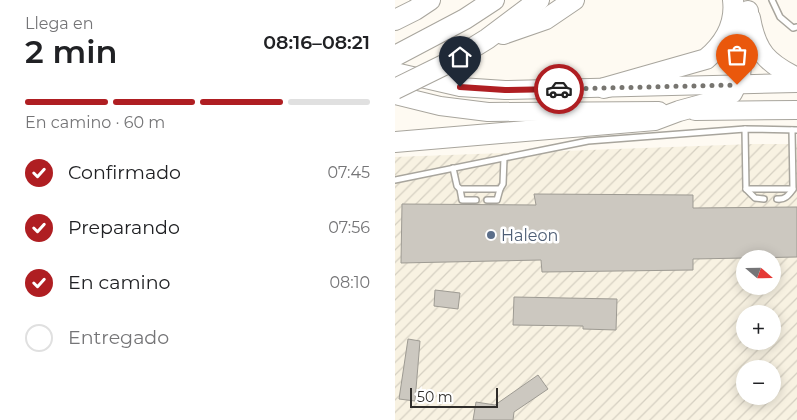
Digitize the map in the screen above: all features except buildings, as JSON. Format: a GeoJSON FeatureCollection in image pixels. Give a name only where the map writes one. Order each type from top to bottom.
{"type":"FeatureCollection","features":[{"type":"Feature","properties":{"kind":"highway"},"geometry":{"type":"LineString","coordinates":[[395,20],[430,0]]}},
{"type":"Feature","properties":{"kind":"highway"},"geometry":{"type":"LineString","coordinates":[[400,54],[465,19],[494,0]]}},
{"type":"Feature","properties":{"kind":"highway"},"geometry":{"type":"LineString","coordinates":[[395,89],[487,40],[539,0]]}},
{"type":"Feature","properties":{"kind":"highway"},"geometry":{"type":"LineString","coordinates":[[487,40],[547,19],[574,0]]}},
{"type":"Feature","properties":{"kind":"highway"},"geometry":{"type":"LineString","coordinates":[[743,4],[755,40],[762,53],[775,66],[797,78]]}},
{"type":"Feature","properties":{"kind":"highway"},"geometry":{"type":"LineString","coordinates":[[395,142],[655,120],[726,98],[737,85],[741,70],[743,4]]}},
{"type":"Feature","properties":{"kind":"highway"},"geometry":{"type":"LineString","coordinates":[[605,88],[706,59],[718,49],[743,4]]}},
{"type":"Feature","properties":{"kind":"highway"},"geometry":{"type":"LineString","coordinates":[[395,72],[441,84],[482,89],[521,90],[797,83]]}},
{"type":"Feature","properties":{"kind":"highway"},"geometry":{"type":"LineString","coordinates":[[395,95],[439,106],[488,112],[797,110]]}},
{"type":"Feature","properties":{"kind":"lane"},"geometry":{"type":"LineString","coordinates":[[772,0],[780,17],[793,28],[797,27]]}},
{"type":"Feature","properties":{"kind":"lane"},"geometry":{"type":"LineString","coordinates":[[745,129],[746,189],[755,198],[764,199]]}},
{"type":"Feature","properties":{"kind":"lane"},"geometry":{"type":"LineString","coordinates":[[395,180],[589,141],[745,129],[795,130],[793,189],[789,196],[782,200],[777,200]]}},
{"type":"Feature","properties":{"kind":"lane"},"geometry":{"type":"LineString","coordinates":[[487,200],[497,200],[499,190],[503,184],[504,158]]}},
{"type":"Feature","properties":{"kind":"lane"},"geometry":{"type":"LineString","coordinates":[[453,168],[462,200],[476,200]]}},
{"type":"Feature","properties":{"kind":"lane"},"geometry":{"type":"LineString","coordinates":[[460,189],[499,190]]}},
{"type":"Feature","properties":{"kind":"lane"},"geometry":{"type":"LineString","coordinates":[[746,189],[793,189]]}},
{"type":"Feature","properties":{"kind":"shaded area"},"geometry":{"type":"Polygon","coordinates":[[[797,144],[797,420],[395,420],[395,157],[797,144]]]}},
{"type":"Feature","properties":{"kind":"way so far"},"geometry":{"type":"LineString","coordinates":[[559,89],[737,85]]}},
{"type":"Feature","properties":{"kind":"place","name":"Haleon"},"geometry":{"type":"Point","coordinates":[491,235]}},
{"type":"Feature","properties":{"kind":"route"},"geometry":{"type":"LineString","coordinates":[[460,87],[505,90],[559,89]]}}]}
